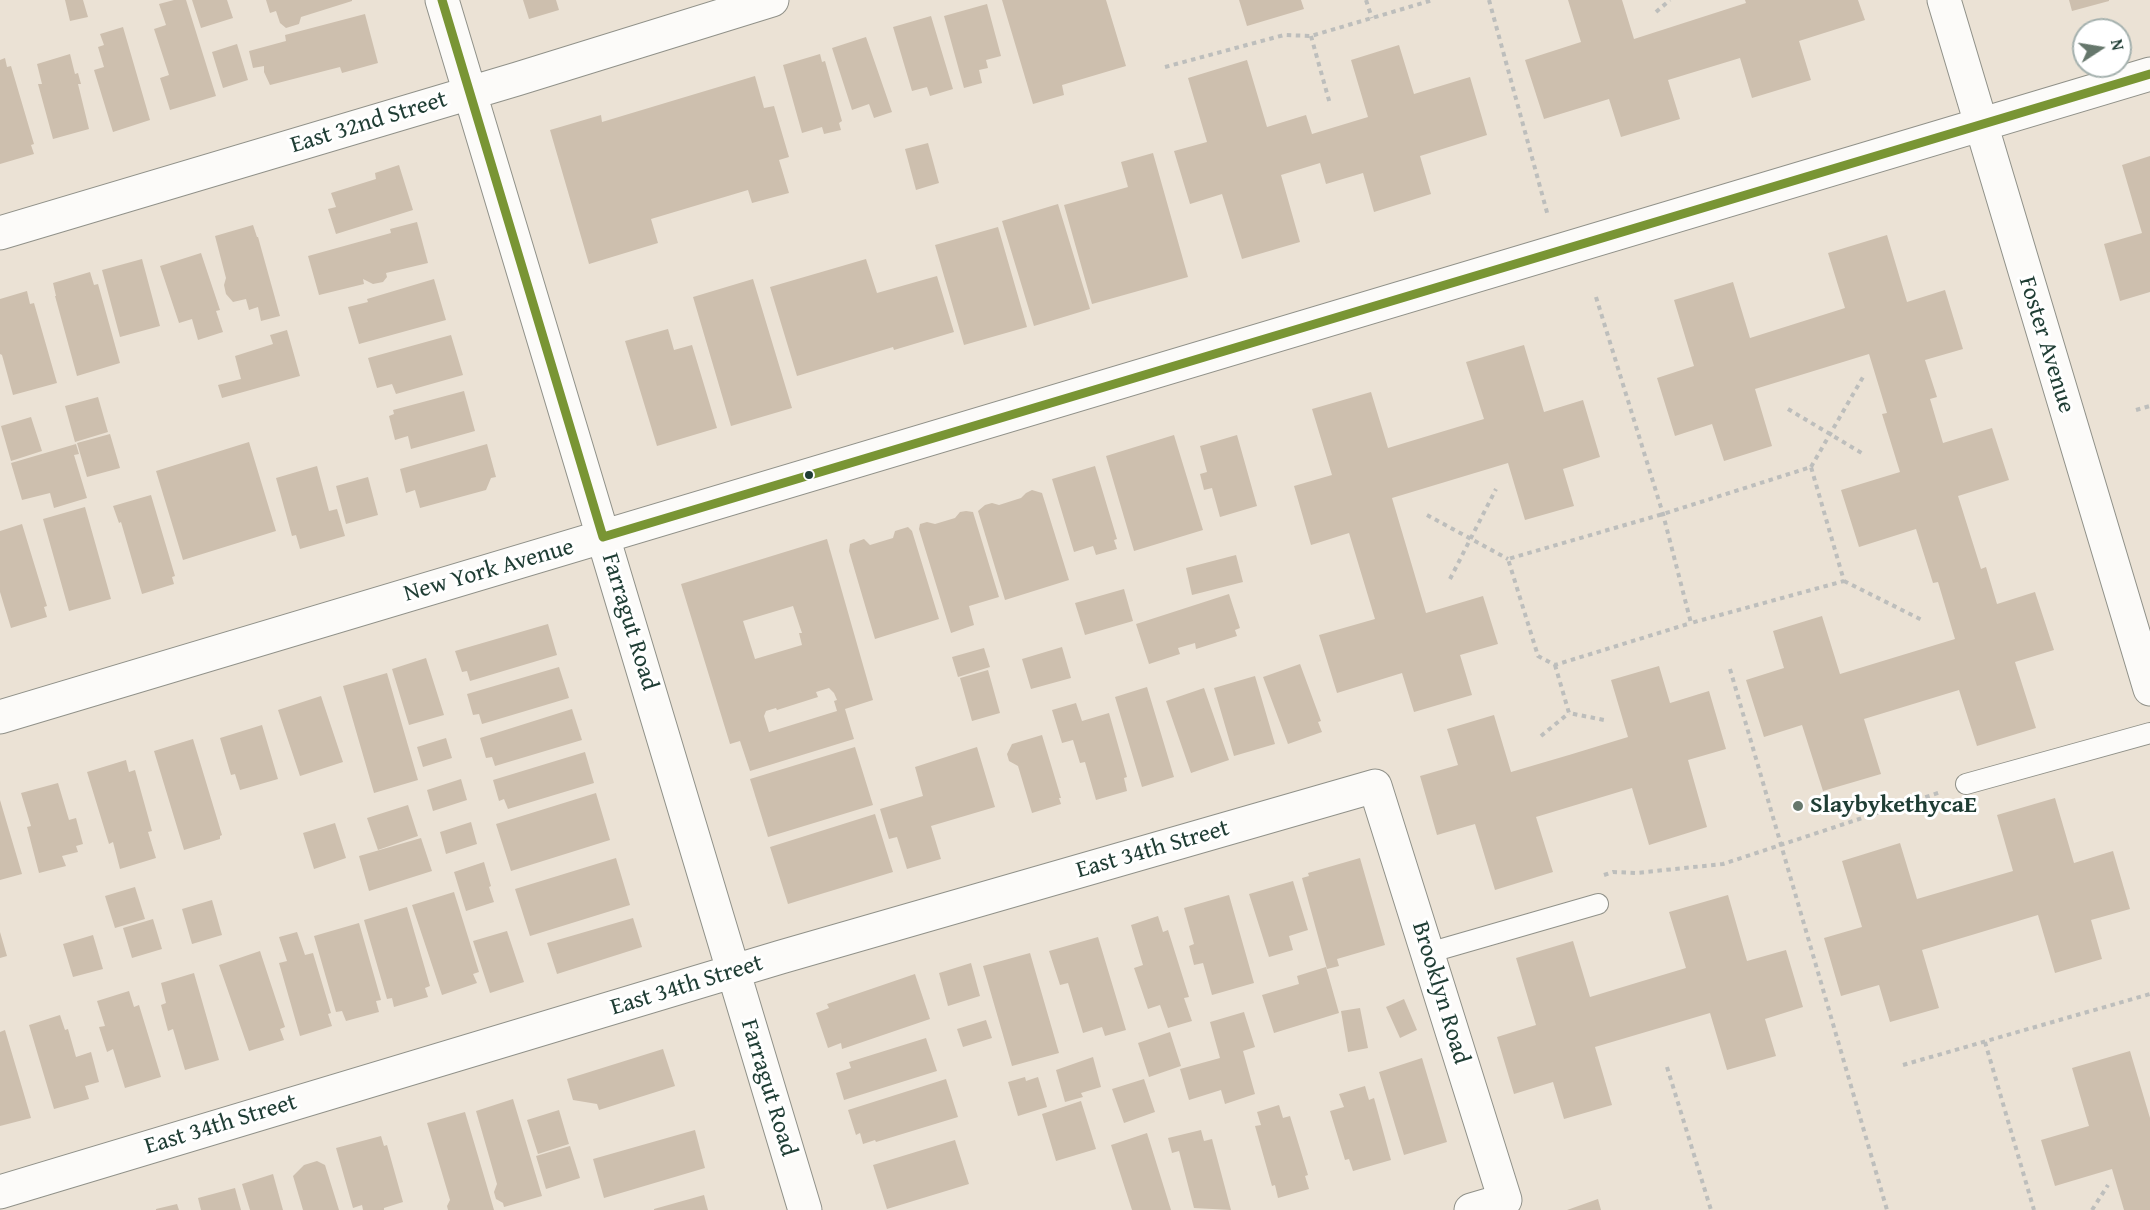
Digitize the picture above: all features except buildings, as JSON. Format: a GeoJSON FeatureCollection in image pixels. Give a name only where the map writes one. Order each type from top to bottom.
{"type":"FeatureCollection","features":[{"type":"Feature","properties":{"kind":"street","name":"Farragut Road"},"geometry":{"type":"LineString","coordinates":[[442,0],[804,1210]]}},
{"type":"Feature","properties":{"kind":"street","name":"East 32nd Street"},"geometry":{"type":"LineString","coordinates":[[0,233],[772,0]]}},
{"type":"Feature","properties":{"kind":"street","name":"Foster Avenue"},"geometry":{"type":"LineString","coordinates":[[1944,0],[2150,689]]}},
{"type":"Feature","properties":{"kind":"street","name":"New York Avenue"},"geometry":{"type":"LineString","coordinates":[[0,717],[2150,74]]}},
{"type":"Feature","properties":{"kind":"street","name":"East 34th Street"},"geometry":{"type":"LineString","coordinates":[[0,1192],[734,972],[1375,786]]}},
{"type":"Feature","properties":{"kind":"street","name":"Brooklyn Road"},"geometry":{"type":"LineString","coordinates":[[1375,786],[1505,1200],[1471,1210]]}},
{"type":"Feature","properties":{"kind":"lane"},"geometry":{"type":"LineString","coordinates":[[1966,784],[2150,733]]}},
{"type":"Feature","properties":{"kind":"lane"},"geometry":{"type":"LineString","coordinates":[[1428,953],[1598,904]]}},
{"type":"Feature","properties":{"kind":"path"},"geometry":{"type":"LineString","coordinates":[[1366,0],[1372,18]]}},
{"type":"Feature","properties":{"kind":"path"},"geometry":{"type":"LineString","coordinates":[[1165,67],[1284,35],[1311,36],[1433,0]]}},
{"type":"Feature","properties":{"kind":"path"},"geometry":{"type":"LineString","coordinates":[[1489,0],[1557,252]]}},
{"type":"Feature","properties":{"kind":"path"},"geometry":{"type":"LineString","coordinates":[[1656,12],[1670,0]]}},
{"type":"Feature","properties":{"kind":"path"},"geometry":{"type":"LineString","coordinates":[[1311,36],[1330,104]]}},
{"type":"Feature","properties":{"kind":"path"},"geometry":{"type":"LineString","coordinates":[[1596,297],[1664,514],[1691,623]]}},
{"type":"Feature","properties":{"kind":"path"},"geometry":{"type":"LineString","coordinates":[[1427,515],[1508,559],[1664,514],[1811,467],[1863,377]]}},
{"type":"Feature","properties":{"kind":"path"},"geometry":{"type":"LineString","coordinates":[[2136,411],[2150,406]]}},
{"type":"Feature","properties":{"kind":"path"},"geometry":{"type":"LineString","coordinates":[[1788,409],[1866,455]]}},
{"type":"Feature","properties":{"kind":"path"},"geometry":{"type":"LineString","coordinates":[[1811,467],[1844,581]]}},
{"type":"Feature","properties":{"kind":"path"},"geometry":{"type":"LineString","coordinates":[[1450,579],[1469,538],[1497,489]]}},
{"type":"Feature","properties":{"kind":"path"},"geometry":{"type":"LineString","coordinates":[[1508,559],[1538,657],[1555,665],[1691,623],[1844,581],[1923,621]]}},
{"type":"Feature","properties":{"kind":"path"},"geometry":{"type":"LineString","coordinates":[[1555,665],[1569,712]]}},
{"type":"Feature","properties":{"kind":"path"},"geometry":{"type":"LineString","coordinates":[[1730,669],[1887,1210]]}},
{"type":"Feature","properties":{"kind":"path"},"geometry":{"type":"LineString","coordinates":[[1569,712],[1604,720]]}},
{"type":"Feature","properties":{"kind":"path"},"geometry":{"type":"LineString","coordinates":[[1541,736],[1569,712]]}},
{"type":"Feature","properties":{"kind":"path"},"geometry":{"type":"LineString","coordinates":[[1602,876],[1613,872],[1636,873],[1723,864],[1966,784]]}},
{"type":"Feature","properties":{"kind":"path"},"geometry":{"type":"LineString","coordinates":[[1903,1065],[2150,994]]}},
{"type":"Feature","properties":{"kind":"path"},"geometry":{"type":"LineString","coordinates":[[1985,1042],[2034,1210]]}},
{"type":"Feature","properties":{"kind":"path"},"geometry":{"type":"LineString","coordinates":[[1666,1067],[1711,1210]]}},
{"type":"Feature","properties":{"kind":"path"},"geometry":{"type":"LineString","coordinates":[[2092,1210],[2108,1185]]}},
{"type":"Feature","properties":{"kind":"transit line"},"geometry":{"type":"LineString","coordinates":[[442,0],[603,537],[2150,74]]}},
{"type":"Feature","properties":{"kind":"place","name":"SlaybykethycaE"},"geometry":{"type":"Point","coordinates":[1798,806]}}]}
